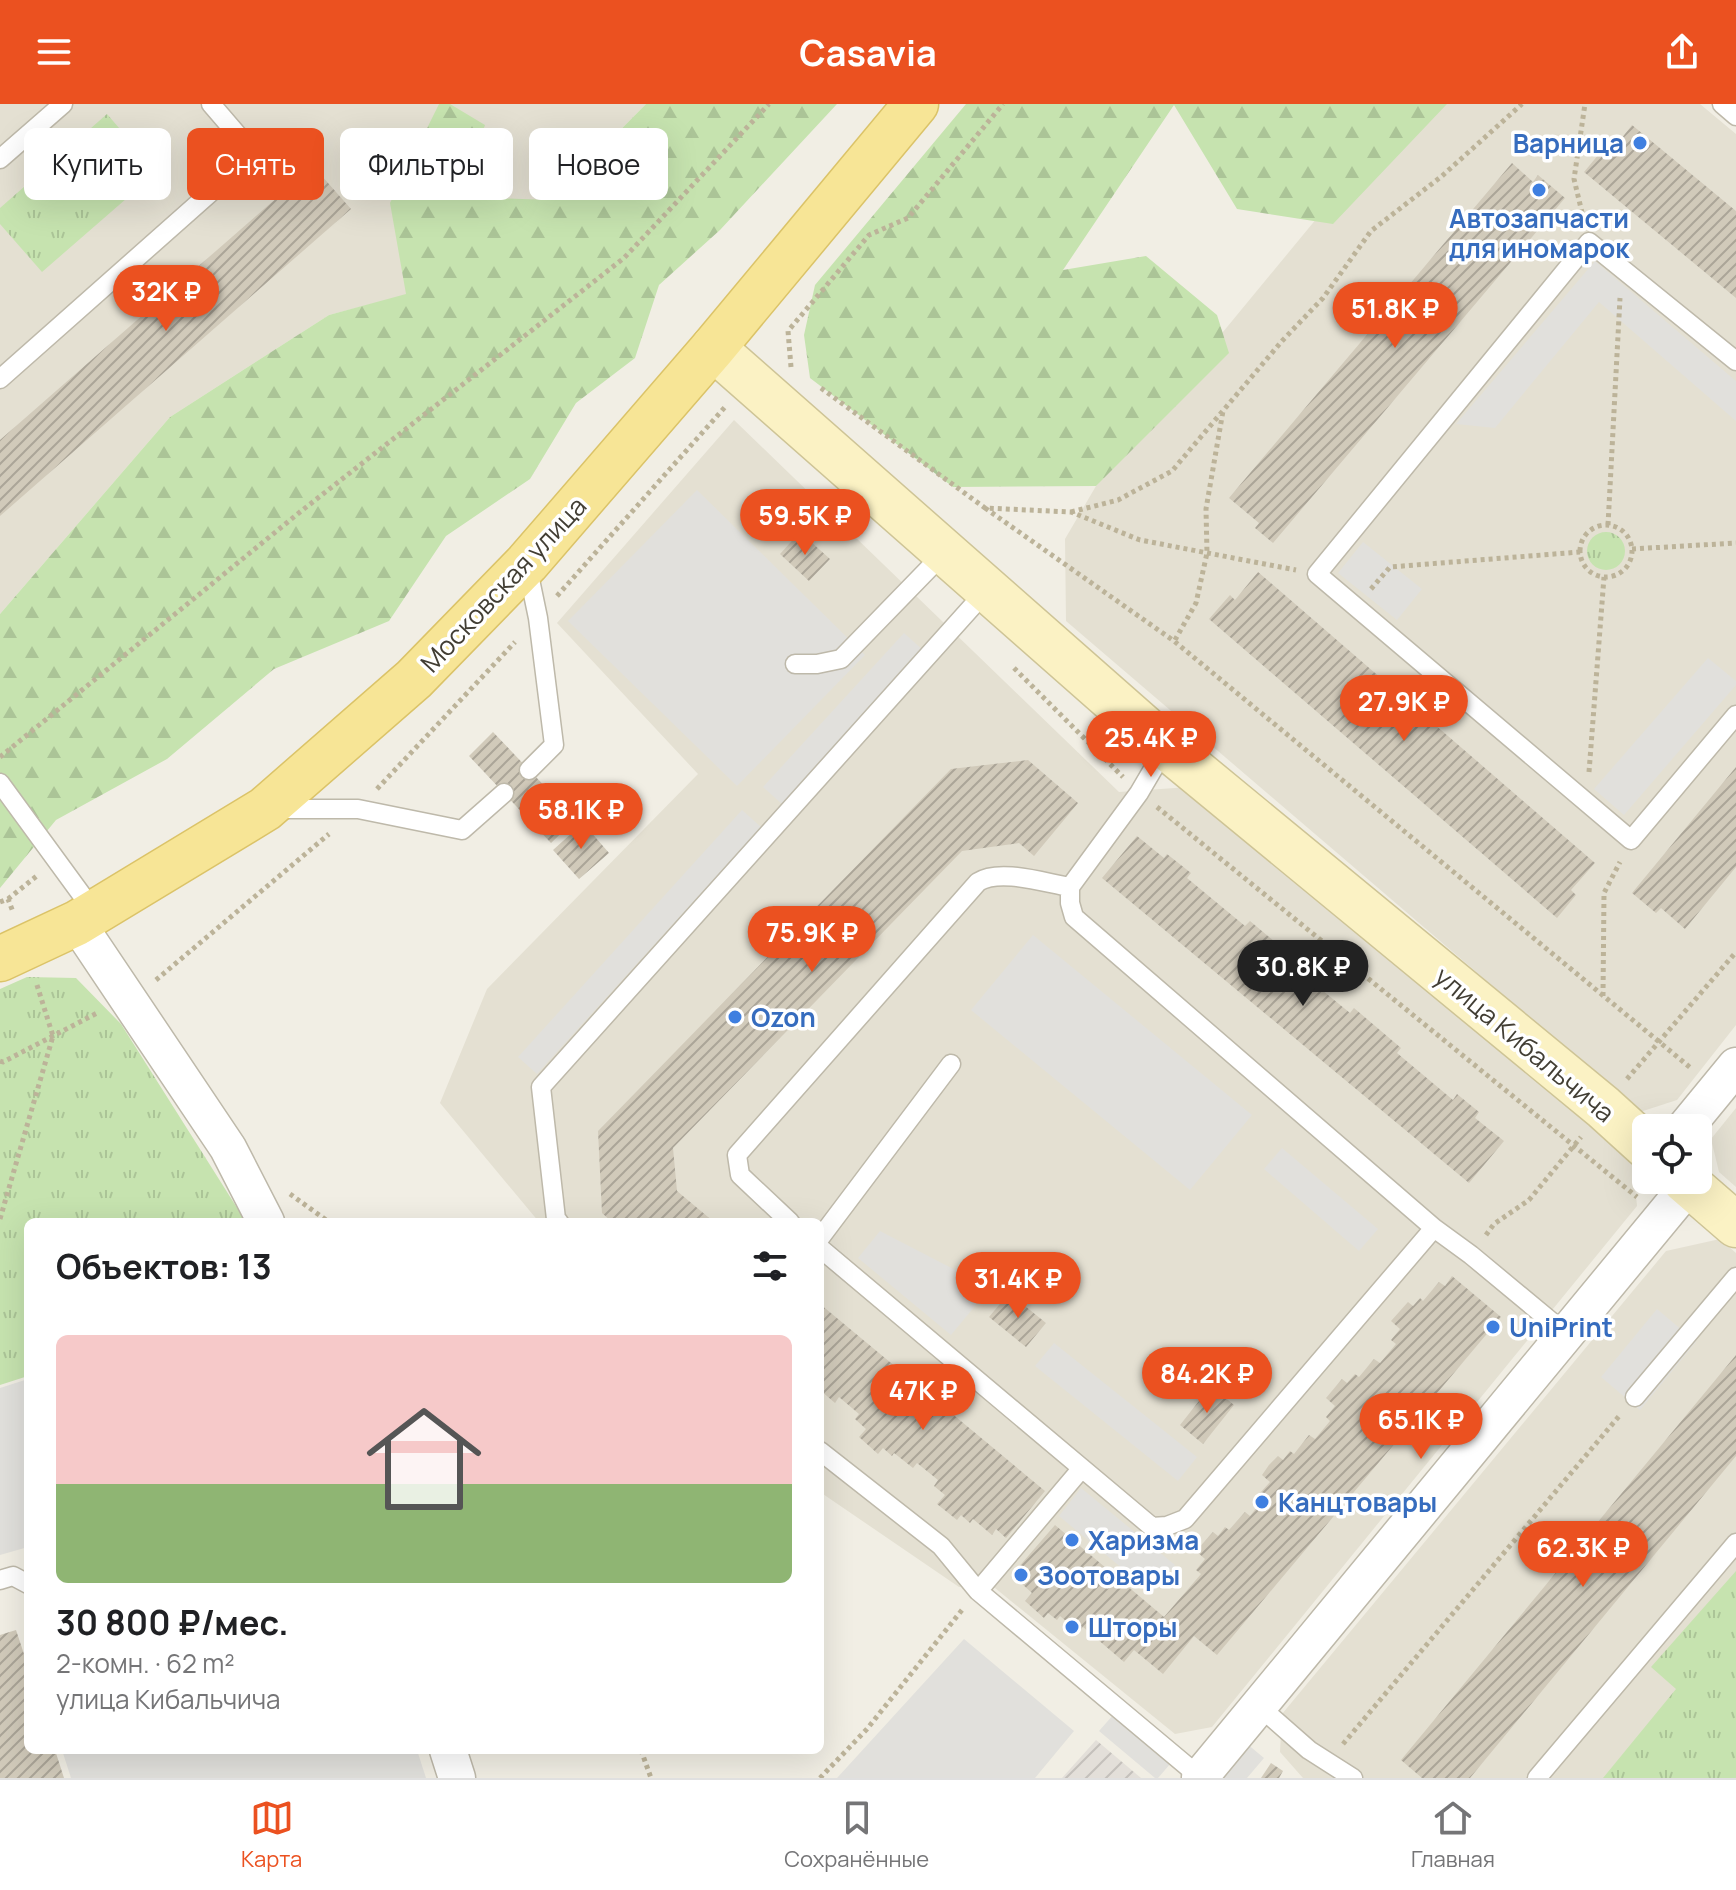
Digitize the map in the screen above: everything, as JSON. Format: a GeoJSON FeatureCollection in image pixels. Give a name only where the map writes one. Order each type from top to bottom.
{"type":"FeatureCollection","features":[{"type":"Feature","properties":{"kind":"main road","name":"Московская улица"},"geometry":{"type":"LineString","coordinates":[[0,959],[86,918],[265,809],[414,679],[527,563],[713,348],[916,104]]}},
{"type":"Feature","properties":{"kind":"street","name":"улица Кибальчича"},"geometry":{"type":"LineString","coordinates":[[713,348],[1166,747],[1632,1133]]}},
{"type":"Feature","properties":{"kind":"street"},"geometry":{"type":"LineString","coordinates":[[86,918],[228,1148],[264,1218]]}},
{"type":"Feature","properties":{"kind":"street"},"geometry":{"type":"LineString","coordinates":[[1696,1114],[1726,1078]]}},
{"type":"Feature","properties":{"kind":"street"},"geometry":{"type":"LineString","coordinates":[[1200,1777],[1677,1194]]}},
{"type":"Feature","properties":{"kind":"street"},"geometry":{"type":"LineString","coordinates":[[1701,1194],[1736,1225]]}},
{"type":"Feature","properties":{"kind":"street"},"geometry":{"type":"LineString","coordinates":[[449,1754],[457,1778]]}},
{"type":"Feature","properties":{"kind":"lane"},"geometry":{"type":"LineString","coordinates":[[0,159],[63,104]]}},
{"type":"Feature","properties":{"kind":"lane"},"geometry":{"type":"LineString","coordinates":[[0,379],[254,154],[211,104]]}},
{"type":"Feature","properties":{"kind":"lane"},"geometry":{"type":"LineString","coordinates":[[1722,104],[1736,116]]}},
{"type":"Feature","properties":{"kind":"lane"},"geometry":{"type":"LineString","coordinates":[[1736,361],[1589,242],[1317,574],[1631,840],[1736,715]]}},
{"type":"Feature","properties":{"kind":"lane"},"geometry":{"type":"LineString","coordinates":[[795,664],[841,659],[945,552]]}},
{"type":"Feature","properties":{"kind":"lane"},"geometry":{"type":"LineString","coordinates":[[527,563],[538,618],[554,745],[529,770]]}},
{"type":"Feature","properties":{"kind":"lane"},"geometry":{"type":"LineString","coordinates":[[556,1218],[541,1087],[988,590]]}},
{"type":"Feature","properties":{"kind":"lane"},"geometry":{"type":"LineString","coordinates":[[1166,747],[1139,793],[1070,887],[1074,917],[1434,1228],[1565,1333]]}},
{"type":"Feature","properties":{"kind":"lane"},"geometry":{"type":"LineString","coordinates":[[0,783],[86,918]]}},
{"type":"Feature","properties":{"kind":"lane"},"geometry":{"type":"LineString","coordinates":[[265,809],[358,809],[462,830],[504,793]]}},
{"type":"Feature","properties":{"kind":"lane"},"geometry":{"type":"LineString","coordinates":[[786,1218],[740,1175],[737,1155],[978,882],[1000,875],[1070,887]]}},
{"type":"Feature","properties":{"kind":"lane"},"geometry":{"type":"LineString","coordinates":[[824,1233],[951,1064]]}},
{"type":"Feature","properties":{"kind":"lane"},"geometry":{"type":"LineString","coordinates":[[824,1251],[1152,1527],[1167,1526],[1185,1519],[1434,1228]]}},
{"type":"Feature","properties":{"kind":"lane"},"geometry":{"type":"LineString","coordinates":[[1635,1397],[1736,1277]]}},
{"type":"Feature","properties":{"kind":"lane"},"geometry":{"type":"LineString","coordinates":[[824,1454],[941,1546],[978,1591],[1200,1777]]}},
{"type":"Feature","properties":{"kind":"lane"},"geometry":{"type":"LineString","coordinates":[[978,1591],[1082,1468]]}},
{"type":"Feature","properties":{"kind":"lane"},"geometry":{"type":"LineString","coordinates":[[1537,1778],[1736,1543]]}},
{"type":"Feature","properties":{"kind":"lane"},"geometry":{"type":"LineString","coordinates":[[0,1580],[13,1576],[24,1582]]}},
{"type":"Feature","properties":{"kind":"lane"},"geometry":{"type":"LineString","coordinates":[[1259,1706],[1309,1750],[1347,1773]]}},
{"type":"Feature","properties":{"kind":"path"},"geometry":{"type":"LineString","coordinates":[[0,758],[300,512],[624,258],[769,104]]}},
{"type":"Feature","properties":{"kind":"path"},"geometry":{"type":"LineString","coordinates":[[985,508],[1071,512],[1118,500],[1172,471],[1282,341],[1323,298],[1371,231],[1442,176],[1522,104]]}},
{"type":"Feature","properties":{"kind":"path"},"geometry":{"type":"LineString","coordinates":[[1585,104],[1574,179],[1589,242]]}},
{"type":"Feature","properties":{"kind":"path"},"geometry":{"type":"LineString","coordinates":[[1608,525],[1622,268]]}},
{"type":"Feature","properties":{"kind":"path"},"geometry":{"type":"LineString","coordinates":[[791,366],[803,375]]}},
{"type":"Feature","properties":{"kind":"path"},"geometry":{"type":"LineString","coordinates":[[815,384],[1174,641],[1660,1043],[1726,1078]]}},
{"type":"Feature","properties":{"kind":"path"},"geometry":{"type":"LineString","coordinates":[[1174,641],[1196,603],[1207,553],[1206,509],[1224,410]]}},
{"type":"Feature","properties":{"kind":"path"},"geometry":{"type":"LineString","coordinates":[[1071,512],[1140,540],[1317,574]]}},
{"type":"Feature","properties":{"kind":"path"},"geometry":{"type":"LineString","coordinates":[[1608,525],[1622,530],[1632,549],[1629,564],[1624,570],[1604,577],[1590,572],[1580,552],[1583,538],[1588,532],[1608,525]]}},
{"type":"Feature","properties":{"kind":"path"},"geometry":{"type":"LineString","coordinates":[[1632,549],[1736,543]]}},
{"type":"Feature","properties":{"kind":"path"},"geometry":{"type":"LineString","coordinates":[[1355,606],[1390,567],[1580,552]]}},
{"type":"Feature","properties":{"kind":"path"},"geometry":{"type":"LineString","coordinates":[[1587,801],[1604,577]]}},
{"type":"Feature","properties":{"kind":"path"},"geometry":{"type":"LineString","coordinates":[[1603,996],[1604,893],[1631,840]]}},
{"type":"Feature","properties":{"kind":"path"},"geometry":{"type":"LineString","coordinates":[[8,899],[38,876],[31,865]]}},
{"type":"Feature","properties":{"kind":"path"},"geometry":{"type":"LineString","coordinates":[[1471,1255],[1494,1224],[1529,1200],[1603,1107],[1736,952]]}},
{"type":"Feature","properties":{"kind":"path"},"geometry":{"type":"LineString","coordinates":[[0,1219],[53,1036]]}},
{"type":"Feature","properties":{"kind":"path"},"geometry":{"type":"LineString","coordinates":[[1347,1773],[1341,1747],[1635,1397]]}},
{"type":"Feature","properties":{"kind":"path"},"geometry":{"type":"LineString","coordinates":[[820,1778],[867,1729],[978,1591]]}},
{"type":"Feature","properties":{"kind":"path"},"geometry":{"type":"LineString","coordinates":[[642,1754],[651,1778]]}},
{"type":"Feature","properties":{"kind":"shaded area"},"geometry":{"type":"Polygon","coordinates":[[[0,104],[646,104],[622,128],[529,128],[529,200],[551,200],[406,295],[329,315],[170,417],[0,614],[0,104]]]}},
{"type":"Feature","properties":{"kind":"shaded area"},"geometry":{"type":"Polygon","coordinates":[[[1411,104],[1700,104],[1736,134],[1736,1025],[1677,1100],[1640,1112],[1066,621],[1065,539],[1096,486],[1411,104]]]}},
{"type":"Feature","properties":{"kind":"shaded area"},"geometry":{"type":"Polygon","coordinates":[[[1595,261],[1736,381],[1736,421],[1599,302],[1495,428],[1456,424],[1595,261]]]}},
{"type":"Feature","properties":{"kind":"shaded area"},"geometry":{"type":"Polygon","coordinates":[[[734,420],[1119,792],[1189,787],[1632,1153],[1632,1194],[1636,1194],[1637,1206],[1212,1727],[1175,1734],[995,1588],[959,1587],[824,1495],[824,1218],[536,1218],[440,1103],[487,989],[698,774],[557,623],[734,420]]]}},
{"type":"Feature","properties":{"kind":"shaded area"},"geometry":{"type":"Polygon","coordinates":[[[697,490],[865,655],[737,786],[568,621],[697,490]]]}},
{"type":"Feature","properties":{"kind":"shaded area"},"geometry":{"type":"Polygon","coordinates":[[[1363,542],[1422,589],[1397,620],[1338,573],[1363,542]]]}},
{"type":"Feature","properties":{"kind":"shaded area"},"geometry":{"type":"Polygon","coordinates":[[[904,633],[924,651],[783,805],[763,787],[904,633]]]}},
{"type":"Feature","properties":{"kind":"shaded area"},"geometry":{"type":"Polygon","coordinates":[[[1708,658],[1736,681],[1736,685],[1624,815],[1594,789],[1708,658]]]}},
{"type":"Feature","properties":{"kind":"shaded area"},"geometry":{"type":"Polygon","coordinates":[[[742,810],[761,827],[537,1074],[518,1057],[742,810]]]}},
{"type":"Feature","properties":{"kind":"shaded area"},"geometry":{"type":"Polygon","coordinates":[[[1033,935],[1252,1115],[1190,1190],[971,1010],[1033,935]]]}},
{"type":"Feature","properties":{"kind":"shaded area"},"geometry":{"type":"Polygon","coordinates":[[[1736,1108],[1736,1187],[1719,1172],[1712,1138],[1736,1108]]]}},
{"type":"Feature","properties":{"kind":"shaded area"},"geometry":{"type":"Polygon","coordinates":[[[1282,1148],[1378,1229],[1359,1251],[1264,1169],[1282,1148]]]}},
{"type":"Feature","properties":{"kind":"shaded area"},"geometry":{"type":"Polygon","coordinates":[[[880,1231],[990,1288],[951,1335],[858,1258],[880,1231]]]}},
{"type":"Feature","properties":{"kind":"shaded area"},"geometry":{"type":"Polygon","coordinates":[[[1720,1239],[1736,1253],[1736,1778],[1303,1778],[1280,1752],[1282,1714],[1666,1251],[1720,1239]]]}},
{"type":"Feature","properties":{"kind":"shaded area"},"geometry":{"type":"Polygon","coordinates":[[[1657,1309],[1696,1342],[1640,1410],[1601,1377],[1657,1309]]]}},
{"type":"Feature","properties":{"kind":"shaded area"},"geometry":{"type":"Polygon","coordinates":[[[1054,1343],[1197,1457],[1178,1481],[1035,1366],[1054,1343]]]}},
{"type":"Feature","properties":{"kind":"shaded area"},"geometry":{"type":"Polygon","coordinates":[[[24,1380],[24,1548],[0,1555],[0,1388],[24,1380]]]}},
{"type":"Feature","properties":{"kind":"shaded area"},"geometry":{"type":"Polygon","coordinates":[[[1081,1488],[1175,1565],[1152,1593],[1059,1516],[1081,1488]]]}},
{"type":"Feature","properties":{"kind":"shaded area"},"geometry":{"type":"Polygon","coordinates":[[[964,1639],[1074,1731],[1035,1778],[837,1778],[964,1639]]]}},
{"type":"Feature","properties":{"kind":"shaded area"},"geometry":{"type":"Polygon","coordinates":[[[1114,1714],[1171,1763],[1158,1778],[1099,1731],[1114,1714]]]}},
{"type":"Feature","properties":{"kind":"shaded area"},"geometry":{"type":"Polygon","coordinates":[[[1096,1740],[1141,1778],[1062,1778],[1096,1740]]]}},
{"type":"Feature","properties":{"kind":"shaded area"},"geometry":{"type":"Polygon","coordinates":[[[1246,1743],[1264,1758],[1247,1778],[1218,1778],[1246,1743]]]}},
{"type":"Feature","properties":{"kind":"shaded area"},"geometry":{"type":"Polygon","coordinates":[[[63,1754],[418,1754],[426,1778],[71,1778],[63,1754]]]}},
{"type":"Feature","properties":{"kind":"green space"},"geometry":{"type":"Polygon","coordinates":[[[439,104],[450,104],[485,125],[484,128],[427,128],[439,104]]]}},
{"type":"Feature","properties":{"kind":"green space"},"geometry":{"type":"Polygon","coordinates":[[[646,104],[837,104],[720,230],[659,285],[635,358],[576,403],[530,479],[446,536],[389,621],[274,669],[167,759],[56,820],[0,888],[0,614],[170,417],[329,315],[406,294],[391,200],[668,200],[668,128],[622,128],[646,104]]]}},
{"type":"Feature","properties":{"kind":"green space"},"geometry":{"type":"Polygon","coordinates":[[[966,104],[1447,104],[1333,224],[1237,209],[1174,105],[1063,270],[1146,256],[1217,315],[1229,353],[1096,486],[953,487],[810,378],[804,335],[815,285],[966,104]]]}},
{"type":"Feature","properties":{"kind":"green space"},"geometry":{"type":"Polygon","coordinates":[[[107,114],[119,128],[91,128],[107,114]]]}},
{"type":"Feature","properties":{"kind":"green space"},"geometry":{"type":"Polygon","coordinates":[[[24,187],[24,200],[125,200],[42,272],[0,224],[0,208],[24,187]]]}},
{"type":"Feature","properties":{"kind":"green space"},"geometry":{"type":"Polygon","coordinates":[[[1606,532],[1620,537],[1625,551],[1620,565],[1606,570],[1592,565],[1587,551],[1592,537],[1606,532]]]}},
{"type":"Feature","properties":{"kind":"green space"},"geometry":{"type":"Polygon","coordinates":[[[27,977],[76,978],[121,1024],[243,1218],[24,1218],[24,1377],[0,1385],[0,989],[27,977]]]}},
{"type":"Feature","properties":{"kind":"green space"},"geometry":{"type":"Polygon","coordinates":[[[1736,1571],[1736,1778],[1603,1778],[1676,1689],[1651,1667],[1736,1571]]]}},
{"type":"Feature","properties":{"kind":"building"},"geometry":{"type":"Polygon","coordinates":[[[1632,125],[1736,211],[1736,298],[1584,172],[1604,148],[1610,153],[1632,125]]]}},
{"type":"Feature","properties":{"kind":"building"},"geometry":{"type":"Polygon","coordinates":[[[1512,163],[1533,182],[1538,175],[1565,198],[1273,543],[1255,528],[1259,523],[1229,498],[1512,163]]]}},
{"type":"Feature","properties":{"kind":"building"},"geometry":{"type":"Polygon","coordinates":[[[324,178],[351,209],[0,516],[0,440],[274,200],[324,200],[324,178]]]}},
{"type":"Feature","properties":{"kind":"building"},"geometry":{"type":"Polygon","coordinates":[[[800,532],[830,559],[809,581],[780,554],[800,532]]]}},
{"type":"Feature","properties":{"kind":"building"},"geometry":{"type":"Polygon","coordinates":[[[1258,572],[1595,863],[1571,890],[1576,895],[1557,918],[1209,619],[1230,595],[1235,600],[1258,572]]]}},
{"type":"Feature","properties":{"kind":"building"},"geometry":{"type":"Polygon","coordinates":[[[493,732],[576,819],[551,843],[469,756],[493,732]]]}},
{"type":"Feature","properties":{"kind":"building"},"geometry":{"type":"Polygon","coordinates":[[[1028,760],[1078,803],[1034,856],[1019,843],[962,851],[673,1148],[677,1191],[709,1218],[608,1218],[602,1213],[598,1131],[951,769],[1028,760]]]}},
{"type":"Feature","properties":{"kind":"building"},"geometry":{"type":"Polygon","coordinates":[[[1736,767],[1736,867],[1685,929],[1661,908],[1656,913],[1632,893],[1736,767]]]}},
{"type":"Feature","properties":{"kind":"building"},"geometry":{"type":"Polygon","coordinates":[[[583,823],[609,853],[579,879],[553,850],[583,823]]]}},
{"type":"Feature","properties":{"kind":"building"},"geometry":{"type":"Polygon","coordinates":[[[1137,836],[1164,858],[1167,854],[1191,873],[1187,878],[1245,926],[1250,921],[1294,958],[1289,963],[1350,1013],[1354,1008],[1401,1048],[1397,1053],[1453,1100],[1457,1094],[1479,1112],[1475,1118],[1504,1141],[1469,1183],[1102,878],[1137,836]]]}},
{"type":"Feature","properties":{"kind":"building"},"geometry":{"type":"Polygon","coordinates":[[[1452,1276],[1501,1317],[1217,1655],[1194,1636],[1163,1674],[1134,1650],[1124,1662],[1083,1627],[1079,1632],[1060,1616],[1057,1620],[1048,1613],[1044,1618],[1025,1601],[1032,1593],[1021,1583],[1025,1578],[1016,1570],[1055,1525],[1164,1617],[1201,1574],[1196,1570],[1205,1559],[1196,1551],[1213,1532],[1218,1536],[1225,1527],[1229,1530],[1245,1512],[1250,1516],[1265,1497],[1260,1493],[1270,1482],[1262,1475],[1269,1465],[1278,1456],[1283,1460],[1290,1451],[1294,1454],[1309,1435],[1315,1439],[1330,1421],[1326,1417],[1335,1406],[1326,1398],[1342,1379],[1347,1383],[1355,1374],[1359,1377],[1374,1359],[1380,1363],[1396,1344],[1391,1340],[1400,1329],[1391,1321],[1408,1302],[1413,1306],[1420,1298],[1423,1301],[1439,1282],[1445,1286],[1452,1276]]]}},
{"type":"Feature","properties":{"kind":"building"},"geometry":{"type":"Polygon","coordinates":[[[1009,1293],[1046,1323],[1026,1347],[989,1317],[1009,1293]]]}},
{"type":"Feature","properties":{"kind":"building"},"geometry":{"type":"Polygon","coordinates":[[[824,1307],[1045,1491],[1006,1538],[996,1529],[992,1535],[973,1519],[970,1523],[961,1515],[957,1520],[937,1504],[945,1495],[934,1486],[938,1480],[917,1463],[913,1468],[883,1448],[878,1454],[859,1437],[866,1429],[855,1419],[859,1414],[839,1397],[835,1403],[824,1393],[824,1307]]]}},
{"type":"Feature","properties":{"kind":"building"},"geometry":{"type":"Polygon","coordinates":[[[1736,1355],[1736,1456],[1470,1778],[1422,1778],[1401,1760],[1736,1355]]]}},
{"type":"Feature","properties":{"kind":"building"},"geometry":{"type":"Polygon","coordinates":[[[1211,1386],[1234,1405],[1203,1444],[1180,1425],[1211,1386]]]}},
{"type":"Feature","properties":{"kind":"building"},"geometry":{"type":"Polygon","coordinates":[[[16,1630],[24,1654],[24,1754],[56,1754],[64,1778],[0,1778],[0,1635],[16,1630]]]}},
{"type":"Feature","properties":{"kind":"building"},"geometry":{"type":"Polygon","coordinates":[[[1271,1763],[1283,1771],[1279,1778],[1261,1778],[1271,1763]]]}},
{"type":"Feature","properties":{"kind":"place","name":"Варница"},"geometry":{"type":"Point","coordinates":[1640,143]}},
{"type":"Feature","properties":{"kind":"place","name":"Автозапчасти для иномарок"},"geometry":{"type":"Point","coordinates":[1539,190]}},
{"type":"Feature","properties":{"kind":"place","name":"Ozon"},"geometry":{"type":"Point","coordinates":[735,1017]}},
{"type":"Feature","properties":{"kind":"place","name":"UniPrint"},"geometry":{"type":"Point","coordinates":[1493,1327]}},
{"type":"Feature","properties":{"kind":"place","name":"Канцтовары"},"geometry":{"type":"Point","coordinates":[1262,1502]}},
{"type":"Feature","properties":{"kind":"place","name":"Харизма"},"geometry":{"type":"Point","coordinates":[1072,1540]}},
{"type":"Feature","properties":{"kind":"place","name":"Зоотовары"},"geometry":{"type":"Point","coordinates":[1021,1575]}},
{"type":"Feature","properties":{"kind":"place","name":"Шторы"},"geometry":{"type":"Point","coordinates":[1072,1627]}}]}
